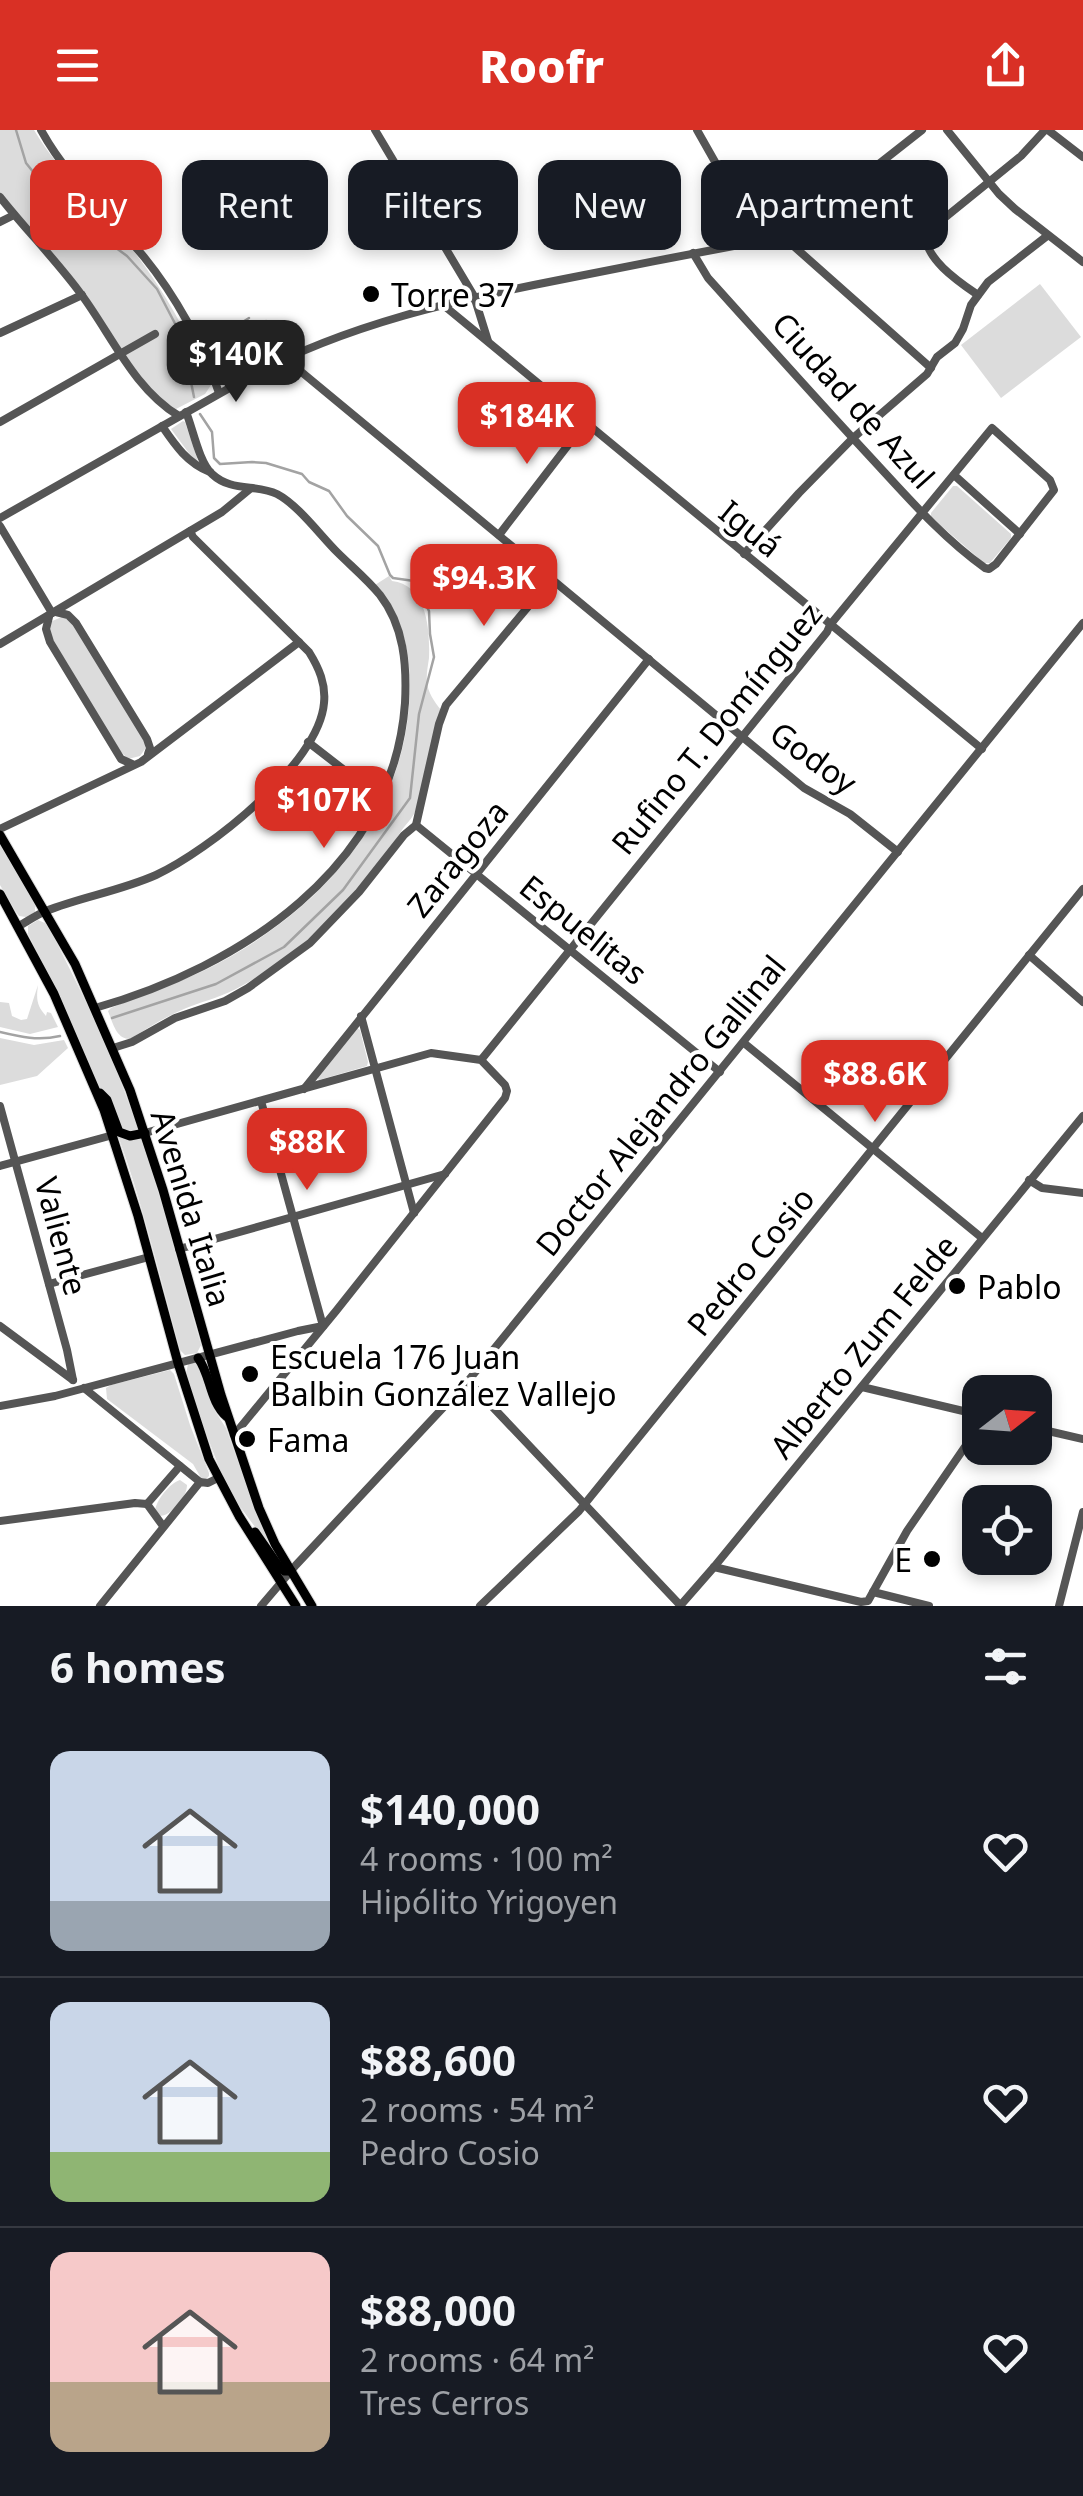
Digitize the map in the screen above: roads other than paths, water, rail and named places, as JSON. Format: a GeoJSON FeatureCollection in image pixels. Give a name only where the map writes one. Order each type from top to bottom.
{"type":"FeatureCollection","features":[{"type":"Feature","properties":{"kind":"main road","name":"Avenida Italia"},"geometry":{"type":"LineString","coordinates":[[0,832],[75,964],[113,1048],[145,1133],[179,1249],[204,1356],[259,1508],[290,1571],[300,1605]]}},
{"type":"Feature","properties":{"kind":"main road","name":"Avenida Italia"},"geometry":{"type":"LineString","coordinates":[[0,894],[54,994],[95,1087],[202,1440],[218,1478],[280,1583],[292,1585],[300,1605]]}},
{"type":"Feature","properties":{"kind":"main road"},"geometry":{"type":"LineString","coordinates":[[95,1087],[107,1100],[120,1132],[130,1136],[145,1133]]}},
{"type":"Feature","properties":{"kind":"main road"},"geometry":{"type":"LineString","coordinates":[[239,1516],[280,1568],[290,1571]]}},
{"type":"Feature","properties":{"kind":"street"},"geometry":{"type":"LineString","coordinates":[[41,130],[64,166],[160,277],[211,371],[219,394]]}},
{"type":"Feature","properties":{"kind":"street"},"geometry":{"type":"LineString","coordinates":[[375,130],[474,296],[490,345]]}},
{"type":"Feature","properties":{"kind":"street"},"geometry":{"type":"LineString","coordinates":[[697,130],[714,160]]}},
{"type":"Feature","properties":{"kind":"street"},"geometry":{"type":"LineString","coordinates":[[884,160],[922,130]]}},
{"type":"Feature","properties":{"kind":"street"},"geometry":{"type":"LineString","coordinates":[[947,130],[1014,209],[1083,262]]}},
{"type":"Feature","properties":{"kind":"street"},"geometry":{"type":"LineString","coordinates":[[948,214],[1047,130],[1083,157]]}},
{"type":"Feature","properties":{"kind":"street"},"geometry":{"type":"LineString","coordinates":[[0,197],[82,294],[156,400],[183,414],[210,472]]}},
{"type":"Feature","properties":{"kind":"street"},"geometry":{"type":"LineString","coordinates":[[0,222],[14,215]]}},
{"type":"Feature","properties":{"kind":"street"},"geometry":{"type":"LineString","coordinates":[[744,554],[853,438],[950,348],[988,282],[1047,236]]}},
{"type":"Feature","properties":{"kind":"street"},"geometry":{"type":"LineString","coordinates":[[0,518],[288,356],[356,330],[474,296],[712,250]]}},
{"type":"Feature","properties":{"kind":"street"},"geometry":{"type":"LineString","coordinates":[[798,250],[931,368]]}},
{"type":"Feature","properties":{"kind":"street"},"geometry":{"type":"LineString","coordinates":[[929,250],[978,295]]}},
{"type":"Feature","properties":{"kind":"street","name":"Ciudad de Azul"},"geometry":{"type":"LineString","coordinates":[[694,254],[708,278],[853,438],[966,554],[989,569],[1020,534]]}},
{"type":"Feature","properties":{"kind":"street"},"geometry":{"type":"LineString","coordinates":[[0,333],[82,294]]}},
{"type":"Feature","properties":{"kind":"street","name":"Iguá"},"geometry":{"type":"LineString","coordinates":[[442,304],[982,749]]}},
{"type":"Feature","properties":{"kind":"street"},"geometry":{"type":"LineString","coordinates":[[469,328],[482,320]]}},
{"type":"Feature","properties":{"kind":"street"},"geometry":{"type":"LineString","coordinates":[[0,422],[156,334]]}},
{"type":"Feature","properties":{"kind":"street","name":"Godoy"},"geometry":{"type":"LineString","coordinates":[[288,356],[804,788],[850,814],[898,852]]}},
{"type":"Feature","properties":{"kind":"street"},"geometry":{"type":"LineString","coordinates":[[499,535],[585,423]]}},
{"type":"Feature","properties":{"kind":"street"},"geometry":{"type":"LineString","coordinates":[[95,1008],[200,969],[283,918],[314,890],[362,829],[380,797],[403,727],[406,664],[399,630],[381,596],[278,495],[228,485],[194,465],[162,426]]}},
{"type":"Feature","properties":{"kind":"street","name":"Rufino T. Domínguez"},"geometry":{"type":"LineString","coordinates":[[481,1060],[992,428],[1053,485],[1051,494],[1020,534]]}},
{"type":"Feature","properties":{"kind":"street"},"geometry":{"type":"LineString","coordinates":[[954,475],[1020,534]]}},
{"type":"Feature","properties":{"kind":"street"},"geometry":{"type":"LineString","coordinates":[[228,485],[230,506]]}},
{"type":"Feature","properties":{"kind":"street"},"geometry":{"type":"LineString","coordinates":[[0,644],[190,531],[250,489]]}},
{"type":"Feature","properties":{"kind":"street"},"geometry":{"type":"LineString","coordinates":[[0,526],[52,613]]}},
{"type":"Feature","properties":{"kind":"street"},"geometry":{"type":"LineString","coordinates":[[18,926],[46,911],[136,883],[195,854],[261,799],[308,742],[322,714],[324,691],[316,662],[190,531]]}},
{"type":"Feature","properties":{"kind":"street"},"geometry":{"type":"LineString","coordinates":[[113,1048],[248,988],[310,943],[359,892],[416,825],[446,705],[552,578]]}},
{"type":"Feature","properties":{"kind":"street"},"geometry":{"type":"LineString","coordinates":[[52,613],[68,615],[76,623],[147,739],[147,757]]}},
{"type":"Feature","properties":{"kind":"street"},"geometry":{"type":"LineString","coordinates":[[52,613],[46,624],[50,642],[120,759],[134,765]]}},
{"type":"Feature","properties":{"kind":"street","name":"Doctor Alejandro Gallinal"},"geometry":{"type":"LineString","coordinates":[[262,1606],[468,1381],[1083,623]]}},
{"type":"Feature","properties":{"kind":"street"},"geometry":{"type":"LineString","coordinates":[[0,832],[147,757],[299,642]]}},
{"type":"Feature","properties":{"kind":"street","name":"Zaragoza"},"geometry":{"type":"LineString","coordinates":[[304,1088],[649,659]]}},
{"type":"Feature","properties":{"kind":"street"},"geometry":{"type":"LineString","coordinates":[[308,742],[380,797]]}},
{"type":"Feature","properties":{"kind":"street","name":"Espuelitas"},"geometry":{"type":"LineString","coordinates":[[416,825],[720,1072]]}},
{"type":"Feature","properties":{"kind":"street","name":"Pedro Cosio"},"geometry":{"type":"LineString","coordinates":[[480,1606],[584,1505],[1083,889]]}},
{"type":"Feature","properties":{"kind":"street"},"geometry":{"type":"LineString","coordinates":[[1029,955],[1083,1002]]}},
{"type":"Feature","properties":{"kind":"street"},"geometry":{"type":"LineString","coordinates":[[361,1016],[414,1213]]}},
{"type":"Feature","properties":{"kind":"street"},"geometry":{"type":"LineString","coordinates":[[744,1043],[982,1238]]}},
{"type":"Feature","properties":{"kind":"street"},"geometry":{"type":"LineString","coordinates":[[145,1133],[431,1053],[481,1060],[506,1085],[505,1098],[234,1435]]}},
{"type":"Feature","properties":{"kind":"street"},"geometry":{"type":"LineString","coordinates":[[261,1101],[323,1326]]}},
{"type":"Feature","properties":{"kind":"street","name":"Valiente"},"geometry":{"type":"LineString","coordinates":[[0,1106],[73,1380]]}},
{"type":"Feature","properties":{"kind":"street","name":"Alberto Zum Felde"},"geometry":{"type":"LineString","coordinates":[[680,1606],[1083,1116]]}},
{"type":"Feature","properties":{"kind":"street"},"geometry":{"type":"LineString","coordinates":[[0,1166],[112,1135]]}},
{"type":"Feature","properties":{"kind":"street"},"geometry":{"type":"LineString","coordinates":[[179,1249],[445,1174]]}},
{"type":"Feature","properties":{"kind":"street"},"geometry":{"type":"LineString","coordinates":[[1029,1180],[1042,1188],[1083,1194]]}},
{"type":"Feature","properties":{"kind":"street"},"geometry":{"type":"LineString","coordinates":[[50,1284],[148,1257]]}},
{"type":"Feature","properties":{"kind":"street"},"geometry":{"type":"LineString","coordinates":[[0,1326],[200,1482],[218,1478]]}},
{"type":"Feature","properties":{"kind":"street"},"geometry":{"type":"LineString","coordinates":[[0,1406],[56,1396],[323,1326]]}},
{"type":"Feature","properties":{"kind":"street"},"geometry":{"type":"LineString","coordinates":[[468,1381],[680,1606]]}},
{"type":"Feature","properties":{"kind":"street"},"geometry":{"type":"LineString","coordinates":[[862,1387],[962,1411]]}},
{"type":"Feature","properties":{"kind":"street"},"geometry":{"type":"LineString","coordinates":[[1052,1432],[1083,1439]]}},
{"type":"Feature","properties":{"kind":"street"},"geometry":{"type":"LineString","coordinates":[[714,1567],[861,1602],[870,1596],[907,1531],[962,1451]]}},
{"type":"Feature","properties":{"kind":"street"},"geometry":{"type":"LineString","coordinates":[[147,1504],[180,1466]]}},
{"type":"Feature","properties":{"kind":"street"},"geometry":{"type":"LineString","coordinates":[[100,1606],[200,1482]]}},
{"type":"Feature","properties":{"kind":"street"},"geometry":{"type":"LineString","coordinates":[[0,1521],[135,1502],[147,1504]]}},
{"type":"Feature","properties":{"kind":"street"},"geometry":{"type":"LineString","coordinates":[[147,1504],[163,1526]]}},
{"type":"Feature","properties":{"kind":"street"},"geometry":{"type":"LineString","coordinates":[[1058,1606],[1083,1512]]}},
{"type":"Feature","properties":{"kind":"street"},"geometry":{"type":"LineString","coordinates":[[870,1596],[929,1606]]}},
{"type":"Feature","properties":{"kind":"waterway"},"geometry":{"type":"LineString","coordinates":[[16,130],[26,163],[62,208],[127,256],[157,289],[182,337],[194,397]]}},
{"type":"Feature","properties":{"kind":"waterway"},"geometry":{"type":"LineString","coordinates":[[208,344],[249,318]]}},
{"type":"Feature","properties":{"kind":"waterway"},"geometry":{"type":"LineString","coordinates":[[266,321],[283,349]]}},
{"type":"Feature","properties":{"kind":"waterway"},"geometry":{"type":"LineString","coordinates":[[112,1018],[216,984],[284,947],[343,890],[410,798],[419,714],[434,657],[429,611],[414,581],[390,575],[378,546],[347,516],[329,491],[309,482],[302,474],[266,463],[220,464],[214,458],[212,432],[200,414]]}},
{"type":"Feature","properties":{"kind":"waterway"},"geometry":{"type":"LineString","coordinates":[[0,1032],[22,1037],[60,1036]]}},
{"type":"Feature","properties":{"kind":"place","name":"Torre 37"},"geometry":{"type":"Point","coordinates":[371,294]}},
{"type":"Feature","properties":{"kind":"place","name":"Pablo"},"geometry":{"type":"Point","coordinates":[957,1286]}},
{"type":"Feature","properties":{"kind":"place","name":"Escuela 176 Juan Balbin González Vallejo"},"geometry":{"type":"Point","coordinates":[250,1374]}},
{"type":"Feature","properties":{"kind":"place","name":"Fama"},"geometry":{"type":"Point","coordinates":[247,1439]}},
{"type":"Feature","properties":{"kind":"place","name":"E"},"geometry":{"type":"Point","coordinates":[932,1559]}}]}
